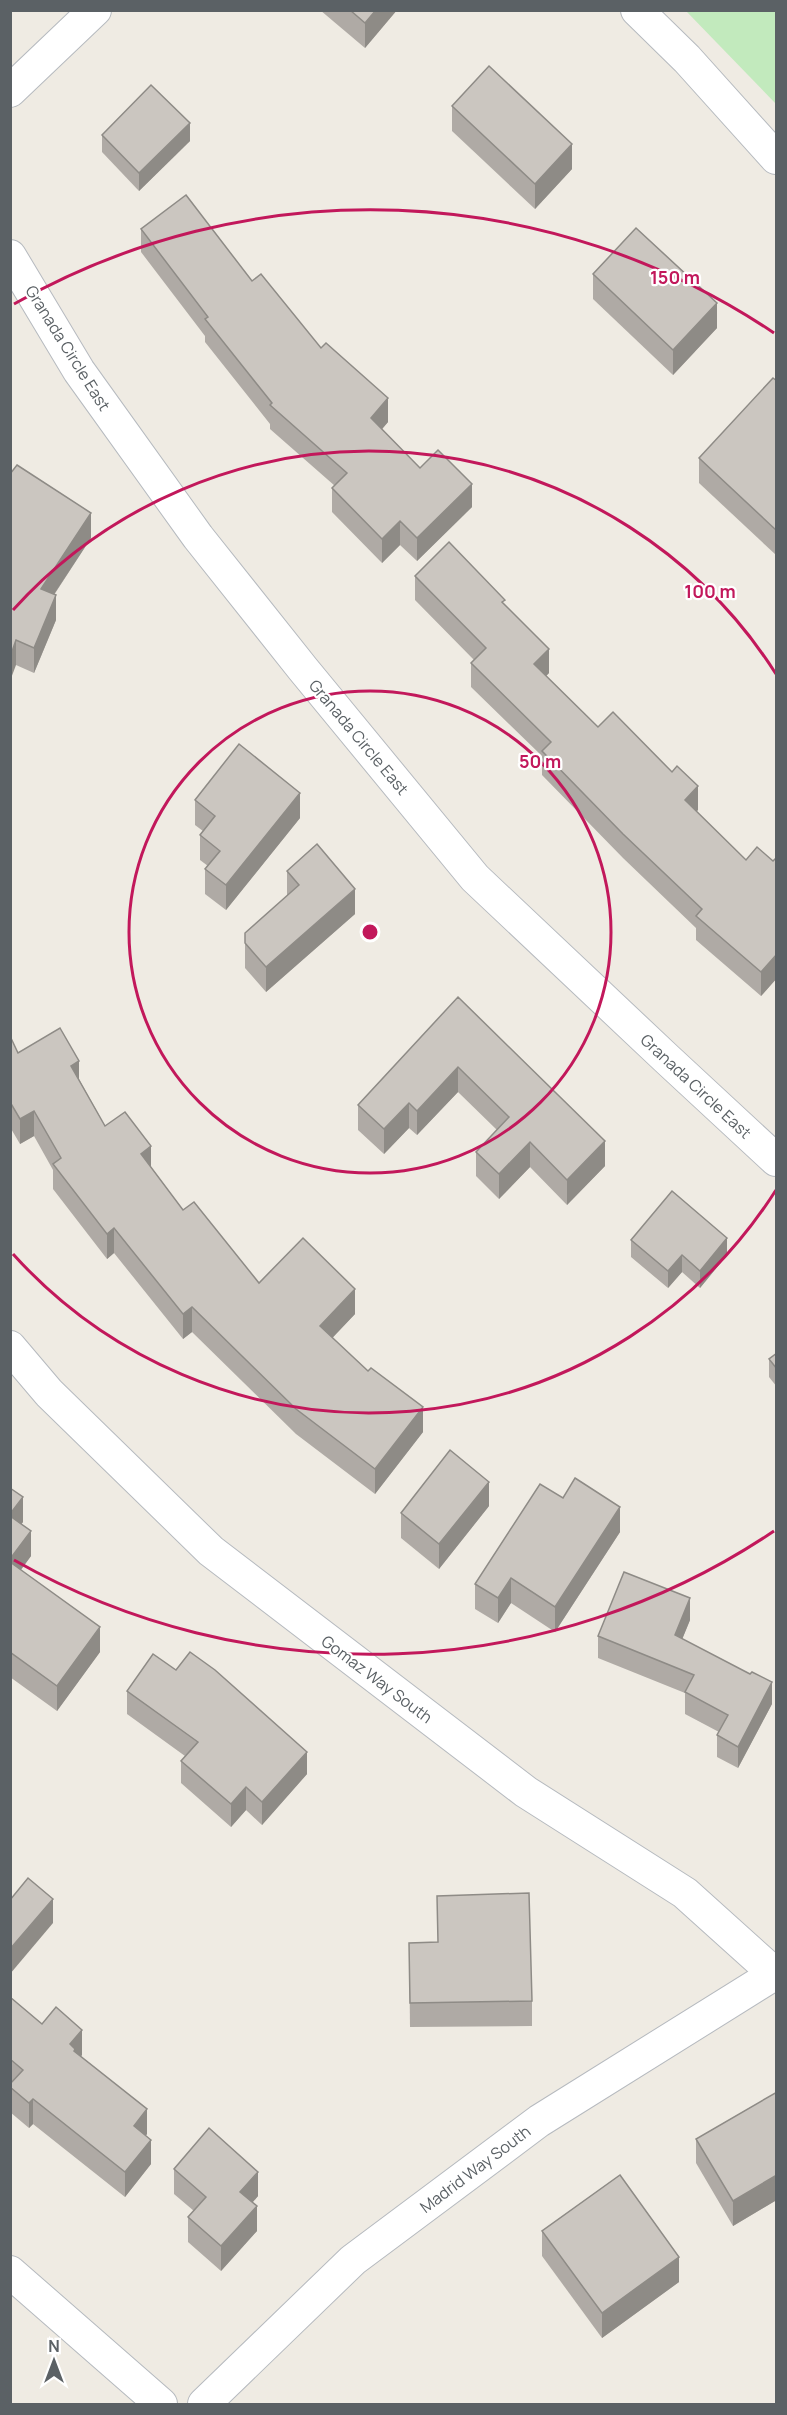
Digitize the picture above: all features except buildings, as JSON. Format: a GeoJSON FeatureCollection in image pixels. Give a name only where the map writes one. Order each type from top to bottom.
{"type":"FeatureCollection","features":[{"type":"Feature","properties":{"kind":"street"},"geometry":{"type":"LineString","coordinates":[[10,91],[95,10]]}},
{"type":"Feature","properties":{"kind":"street"},"geometry":{"type":"LineString","coordinates":[[637,10],[687,59],[777,158]]}},
{"type":"Feature","properties":{"kind":"street","name":"Granada Circle East"},"geometry":{"type":"LineString","coordinates":[[10,256],[79,371],[198,537],[475,878],[777,1160]]}},
{"type":"Feature","properties":{"kind":"street","name":"Gomaz Way South"},"geometry":{"type":"LineString","coordinates":[[10,1347],[49,1394],[211,1551],[526,1792],[685,1893],[776,1973]]}},
{"type":"Feature","properties":{"kind":"street","name":"Madrid Way South"},"geometry":{"type":"LineString","coordinates":[[204,2404],[362,2253],[539,2121],[776,1973]]}},
{"type":"Feature","properties":{"kind":"street"},"geometry":{"type":"LineString","coordinates":[[10,2272],[161,2404]]}},
{"type":"Feature","properties":{"kind":"green space"},"geometry":{"type":"Polygon","coordinates":[[[686,11],[776,11],[776,104],[686,11]]]}}]}
